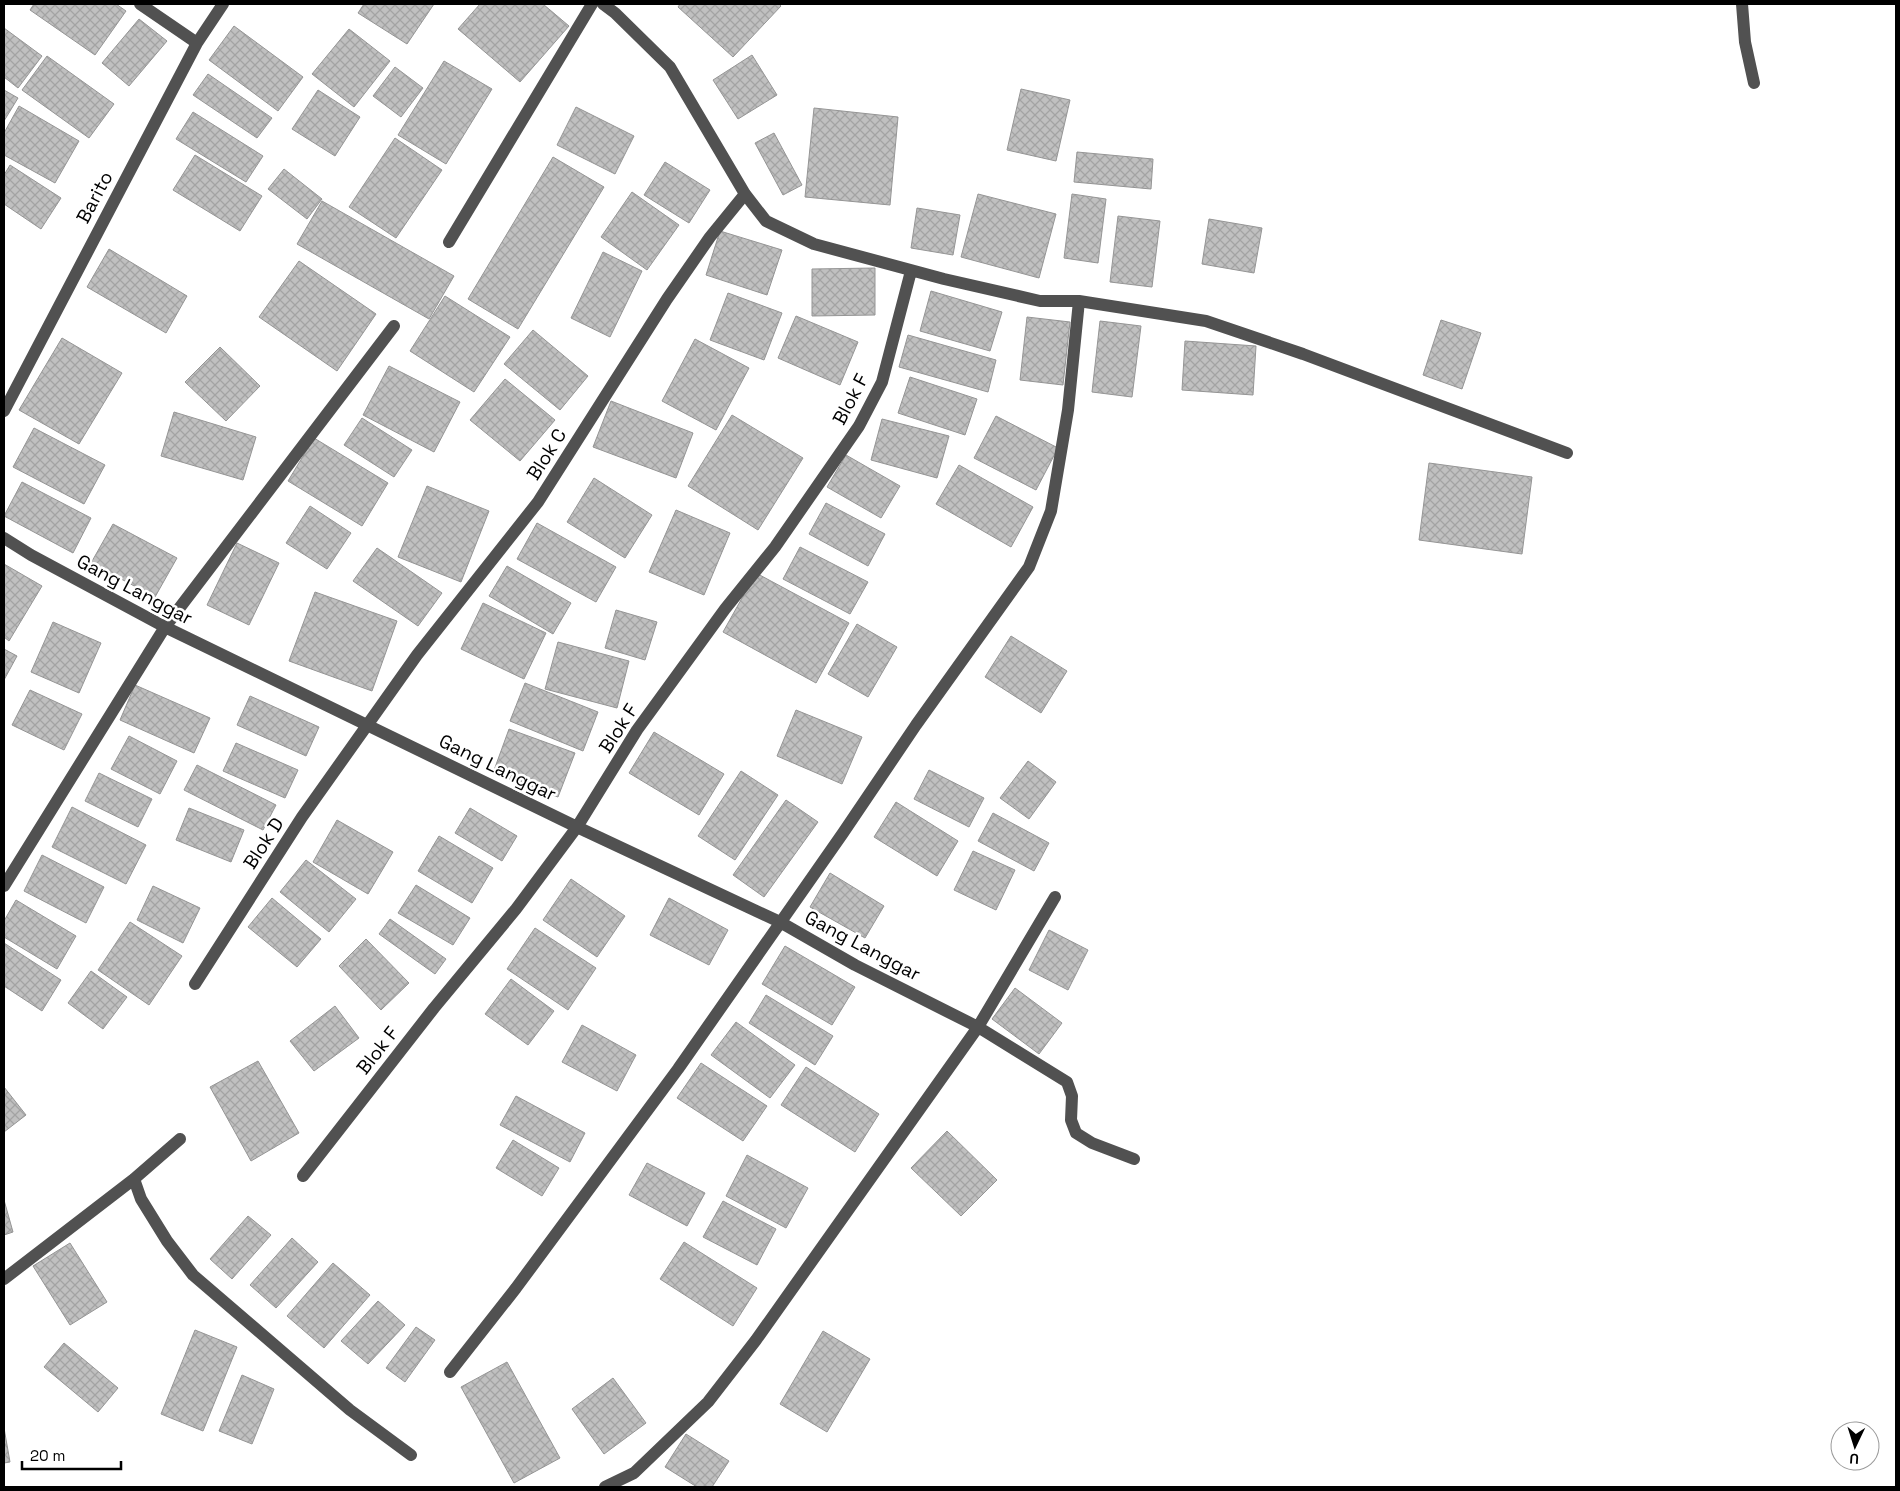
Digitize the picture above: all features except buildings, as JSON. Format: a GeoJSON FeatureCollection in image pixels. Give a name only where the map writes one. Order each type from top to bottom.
{"type":"FeatureCollection","features":[{"type":"Feature","properties":{"kind":"street"},"geometry":{"type":"LineString","coordinates":[[140,4],[197,43]]}},
{"type":"Feature","properties":{"kind":"street","name":"Barito"},"geometry":{"type":"LineString","coordinates":[[4,412],[197,43],[223,4]]}},
{"type":"Feature","properties":{"kind":"street"},"geometry":{"type":"LineString","coordinates":[[449,242],[592,4]]}},
{"type":"Feature","properties":{"kind":"street"},"geometry":{"type":"LineString","coordinates":[[603,4],[615,13],[670,67],[745,194],[766,221],[814,244],[911,271],[1040,301],[1079,301],[1206,320],[1303,354],[1567,453]]}},
{"type":"Feature","properties":{"kind":"street"},"geometry":{"type":"LineString","coordinates":[[1742,4],[1745,42],[1754,83]]}},
{"type":"Feature","properties":{"kind":"street","name":"Blok C"},"geometry":{"type":"LineString","coordinates":[[368,725],[457,603],[538,502],[667,299],[710,237],[745,194]]}},
{"type":"Feature","properties":{"kind":"street","name":"Blok F"},"geometry":{"type":"LineString","coordinates":[[303,1176],[434,1008],[516,909],[577,827],[637,730],[725,609],[775,547],[859,426],[882,382],[911,271]]}},
{"type":"Feature","properties":{"kind":"street"},"geometry":{"type":"LineString","coordinates":[[450,1372],[516,1288],[678,1069],[916,725],[1029,567],[1051,511],[1068,410],[1079,301]]}},
{"type":"Feature","properties":{"kind":"street"},"geometry":{"type":"LineString","coordinates":[[4,886],[165,627],[394,326]]}},
{"type":"Feature","properties":{"kind":"street","name":"Gang Langgar"},"geometry":{"type":"LineString","coordinates":[[4,538],[31,555],[165,627],[577,827],[780,922],[854,965],[978,1027],[1067,1082],[1072,1096],[1071,1120],[1076,1133],[1092,1143],[1134,1159]]}},
{"type":"Feature","properties":{"kind":"street","name":"Blok D"},"geometry":{"type":"LineString","coordinates":[[195,984],[302,817],[368,725]]}},
{"type":"Feature","properties":{"kind":"street"},"geometry":{"type":"LineString","coordinates":[[606,1487],[634,1473],[708,1402],[756,1340],[978,1027],[1055,897]]}},
{"type":"Feature","properties":{"kind":"street"},"geometry":{"type":"LineString","coordinates":[[4,1279],[134,1179],[180,1139]]}},
{"type":"Feature","properties":{"kind":"street"},"geometry":{"type":"LineString","coordinates":[[134,1179],[146,1207],[167,1241],[193,1275],[350,1410],[411,1455]]}}]}
